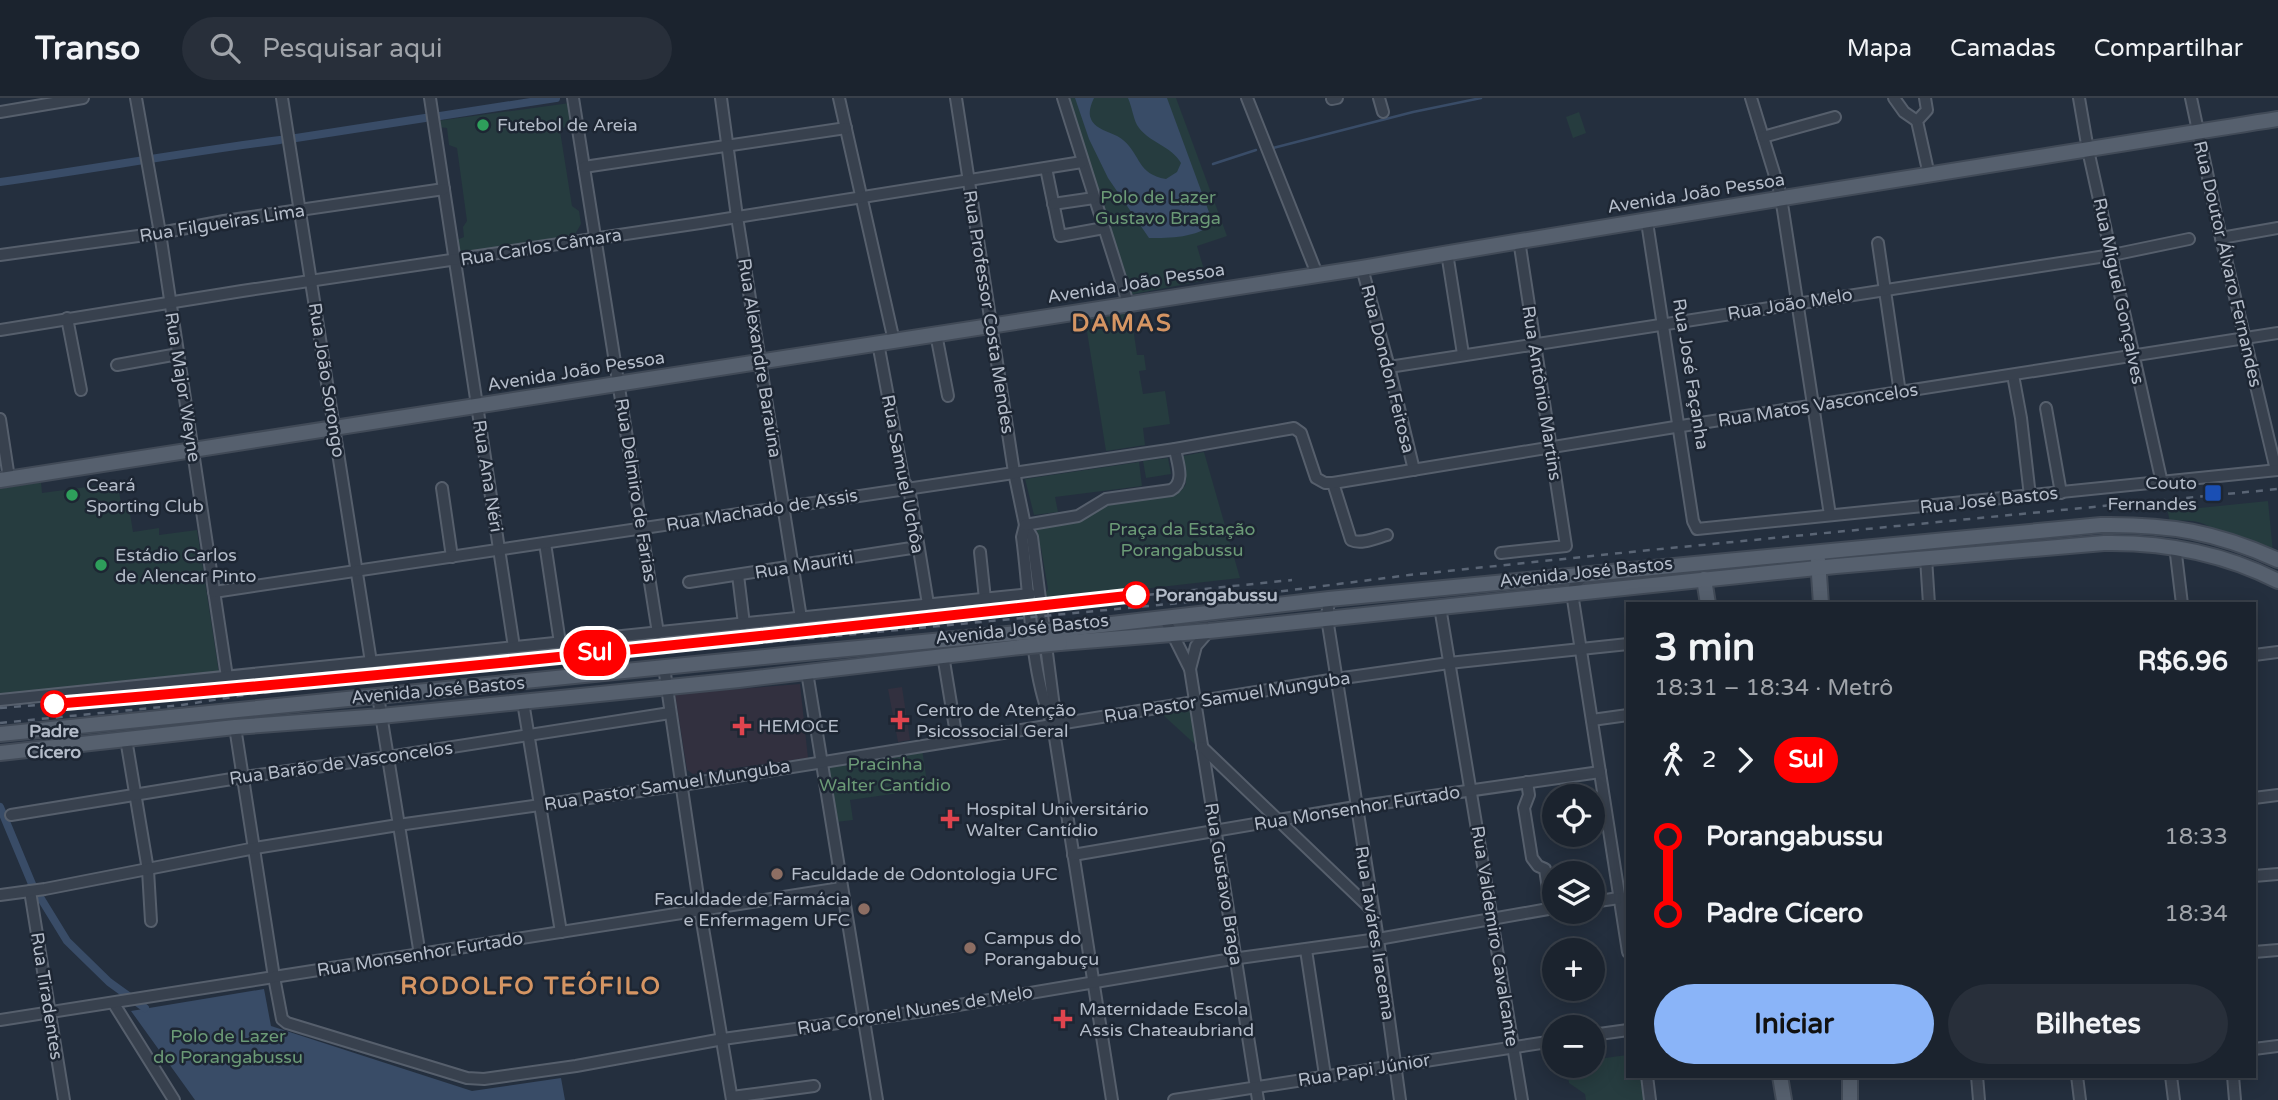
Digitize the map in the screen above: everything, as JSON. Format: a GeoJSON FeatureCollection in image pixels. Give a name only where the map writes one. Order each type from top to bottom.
{"type":"FeatureCollection","features":[{"type":"Feature","properties":{"kind":"main road","name":"Avenida João Pessoa"},"geometry":{"type":"LineString","coordinates":[[5,479],[1362,268],[1519,240],[1647,222],[2278,119]]}},
{"type":"Feature","properties":{"kind":"main road","name":"Avenida José Bastos"},"geometry":{"type":"LineString","coordinates":[[1060,636],[1164,617],[1329,599],[2101,525],[2167,527],[2197,531],[2278,560]]}},
{"type":"Feature","properties":{"kind":"main road"},"geometry":{"type":"LineString","coordinates":[[1974,536],[1975,554]]}},
{"type":"Feature","properties":{"kind":"main road","name":"Avenida José Bastos"},"geometry":{"type":"LineString","coordinates":[[0,734],[664,667],[1060,636],[1209,631],[1818,567],[2105,543],[2136,542],[2175,546],[2222,558],[2278,581]]}},
{"type":"Feature","properties":{"kind":"main road"},"geometry":{"type":"LineString","coordinates":[[1817,552],[1821,602]]}},
{"type":"Feature","properties":{"kind":"main road"},"geometry":{"type":"LineString","coordinates":[[1704,579],[1708,602]]}},
{"type":"Feature","properties":{"kind":"main road","name":"Avenida José Bastos"},"geometry":{"type":"LineString","coordinates":[[0,752],[807,672],[943,655],[1019,640]]}},
{"type":"Feature","properties":{"kind":"main road"},"geometry":{"type":"LineString","coordinates":[[1780,1078],[1784,1100]]}},
{"type":"Feature","properties":{"kind":"main road"},"geometry":{"type":"LineString","coordinates":[[1850,1078],[1850,1100]]}},
{"type":"Feature","properties":{"kind":"street"},"geometry":{"type":"LineString","coordinates":[[0,112],[83,98]]}},
{"type":"Feature","properties":{"kind":"street","name":"Rua Major Weyne"},"geometry":{"type":"LineString","coordinates":[[136,98],[160,233],[227,677]]}},
{"type":"Feature","properties":{"kind":"street","name":"Rua João Sorongo"},"geometry":{"type":"LineString","coordinates":[[282,98],[359,571],[371,662]]}},
{"type":"Feature","properties":{"kind":"street","name":"Rua Ana Néri"},"geometry":{"type":"LineString","coordinates":[[430,98],[514,647]]}},
{"type":"Feature","properties":{"kind":"street","name":"Rua Alexandre Baraúna"},"geometry":{"type":"LineString","coordinates":[[721,98],[737,217],[801,618]]}},
{"type":"Feature","properties":{"kind":"street"},"geometry":{"type":"LineString","coordinates":[[839,98],[894,341]]}},
{"type":"Feature","properties":{"kind":"street","name":"Rua Professor Costa Mendes"},"geometry":{"type":"LineString","coordinates":[[956,98],[1014,472],[1025,525],[1032,537],[1073,855],[1112,1100]]}},
{"type":"Feature","properties":{"kind":"street"},"geometry":{"type":"LineString","coordinates":[[1063,98],[1128,303]]}},
{"type":"Feature","properties":{"kind":"street"},"geometry":{"type":"LineString","coordinates":[[1247,98],[1317,274]]}},
{"type":"Feature","properties":{"kind":"street"},"geometry":{"type":"LineString","coordinates":[[1332,99],[1337,98]]}},
{"type":"Feature","properties":{"kind":"street"},"geometry":{"type":"LineString","coordinates":[[1378,98],[1383,112]]}},
{"type":"Feature","properties":{"kind":"street"},"geometry":{"type":"LineString","coordinates":[[1751,98],[1781,199],[1830,515]]}},
{"type":"Feature","properties":{"kind":"street"},"geometry":{"type":"LineString","coordinates":[[1894,98],[1904,112],[1917,121],[1929,175]]}},
{"type":"Feature","properties":{"kind":"street"},"geometry":{"type":"LineString","coordinates":[[1917,121],[1927,110],[1925,98]]}},
{"type":"Feature","properties":{"kind":"street","name":"Rua Miguel Gonçalves"},"geometry":{"type":"LineString","coordinates":[[2079,98],[2088,150],[2162,483]]}},
{"type":"Feature","properties":{"kind":"street","name":"Rua Doutor Álvaro Fernandes"},"geometry":{"type":"LineString","coordinates":[[2191,98],[2221,238],[2277,470]]}},
{"type":"Feature","properties":{"kind":"street","name":"Rua Delmiro de Farias"},"geometry":{"type":"LineString","coordinates":[[573,99],[658,633]]}},
{"type":"Feature","properties":{"kind":"street"},"geometry":{"type":"LineString","coordinates":[[1763,137],[1835,117]]}},
{"type":"Feature","properties":{"kind":"street"},"geometry":{"type":"LineString","coordinates":[[584,167],[846,128]]}},
{"type":"Feature","properties":{"kind":"street","name":"Rua Carlos Câmara"},"geometry":{"type":"LineString","coordinates":[[0,330],[1082,162]]}},
{"type":"Feature","properties":{"kind":"street"},"geometry":{"type":"LineString","coordinates":[[1046,168],[1060,236],[1104,228]]}},
{"type":"Feature","properties":{"kind":"street","name":"Rua Filgueiras Lima"},"geometry":{"type":"LineString","coordinates":[[0,255],[160,233],[444,188]]}},
{"type":"Feature","properties":{"kind":"street"},"geometry":{"type":"LineString","coordinates":[[1053,204],[1094,198]]}},
{"type":"Feature","properties":{"kind":"street","name":"Rua José Façanha"},"geometry":{"type":"LineString","coordinates":[[1647,222],[1694,526],[1699,530]]}},
{"type":"Feature","properties":{"kind":"street"},"geometry":{"type":"LineString","coordinates":[[2221,238],[2278,228]]}},
{"type":"Feature","properties":{"kind":"street","name":"Rua João Melo"},"geometry":{"type":"LineString","coordinates":[[1390,367],[2112,255],[2189,239]]}},
{"type":"Feature","properties":{"kind":"street","name":"Rua Antônio Martins"},"geometry":{"type":"LineString","coordinates":[[1501,553],[1566,546],[1519,240]]}},
{"type":"Feature","properties":{"kind":"street"},"geometry":{"type":"LineString","coordinates":[[1878,243],[1899,393]]}},
{"type":"Feature","properties":{"kind":"street"},"geometry":{"type":"LineString","coordinates":[[1447,253],[1463,354]]}},
{"type":"Feature","properties":{"kind":"street","name":"Rua Dondon Feitosa"},"geometry":{"type":"LineString","coordinates":[[1362,268],[1390,367],[1413,470]]}},
{"type":"Feature","properties":{"kind":"street"},"geometry":{"type":"LineString","coordinates":[[67,318],[80,390]]}},
{"type":"Feature","properties":{"kind":"street","name":"Rua Matos Vasconcelos"},"geometry":{"type":"LineString","coordinates":[[1334,483],[1679,426],[2278,333]]}},
{"type":"Feature","properties":{"kind":"street"},"geometry":{"type":"LineString","coordinates":[[936,334],[948,396]]}},
{"type":"Feature","properties":{"kind":"street","name":"Rua Samuel Uchôa"},"geometry":{"type":"LineString","coordinates":[[878,343],[904,482],[909,488],[928,604]]}},
{"type":"Feature","properties":{"kind":"street"},"geometry":{"type":"LineString","coordinates":[[117,365],[178,354]]}},
{"type":"Feature","properties":{"kind":"street"},"geometry":{"type":"LineString","coordinates":[[2013,375],[2030,496]]}},
{"type":"Feature","properties":{"kind":"street"},"geometry":{"type":"LineString","coordinates":[[2046,408],[2061,493]]}},
{"type":"Feature","properties":{"kind":"street"},"geometry":{"type":"LineString","coordinates":[[0,419],[5,479]]}},
{"type":"Feature","properties":{"kind":"street","name":"Rua Machado de Assis"},"geometry":{"type":"LineString","coordinates":[[214,592],[1175,449],[1294,428],[1301,433],[1316,478],[1325,483],[1334,483]]}},
{"type":"Feature","properties":{"kind":"street"},"geometry":{"type":"LineString","coordinates":[[1025,525],[1078,516],[1106,499],[1177,487],[1180,481],[1175,449]]}},
{"type":"Feature","properties":{"kind":"street","name":"Rua José Bastos"},"geometry":{"type":"LineString","coordinates":[[1699,530],[2277,470]]}},
{"type":"Feature","properties":{"kind":"street"},"geometry":{"type":"LineString","coordinates":[[1334,483],[1351,540],[1355,542],[1387,535]]}},
{"type":"Feature","properties":{"kind":"street"},"geometry":{"type":"LineString","coordinates":[[442,488],[452,557]]}},
{"type":"Feature","properties":{"kind":"street","name":"Rua Professor Costa Mendes"},"geometry":{"type":"LineString","coordinates":[[1025,525],[1022,537],[1035,652],[1044,707],[1057,725]]}},
{"type":"Feature","properties":{"kind":"street"},"geometry":{"type":"LineString","coordinates":[[545,544],[559,643]]}},
{"type":"Feature","properties":{"kind":"street"},"geometry":{"type":"LineString","coordinates":[[2175,546],[2182,602]]}},
{"type":"Feature","properties":{"kind":"street","name":"Rua Mauriti"},"geometry":{"type":"LineString","coordinates":[[689,582],[918,547]]}},
{"type":"Feature","properties":{"kind":"street"},"geometry":{"type":"LineString","coordinates":[[980,552],[985,599]]}},
{"type":"Feature","properties":{"kind":"street"},"geometry":{"type":"LineString","coordinates":[[1926,558],[1929,602]]}},
{"type":"Feature","properties":{"kind":"street"},"geometry":{"type":"LineString","coordinates":[[738,575],[744,624]]}},
{"type":"Feature","properties":{"kind":"street"},"geometry":{"type":"LineString","coordinates":[[1585,575],[1575,584],[1572,593],[1600,772],[1622,877],[1619,898],[1626,939]]}},
{"type":"Feature","properties":{"kind":"street","name":"Avenida José Bastos"},"geometry":{"type":"LineString","coordinates":[[0,700],[1030,594]]}},
{"type":"Feature","properties":{"kind":"street","name":"Rua Taváres Iracema"},"geometry":{"type":"LineString","coordinates":[[1329,599],[1327,618],[1400,1100]]}},
{"type":"Feature","properties":{"kind":"street","name":"Rua Valdemiro Cavalcante"},"geometry":{"type":"LineString","coordinates":[[1440,607],[1522,1100]]}},
{"type":"Feature","properties":{"kind":"street","name":"Rua Gustavo Braga"},"geometry":{"type":"LineString","coordinates":[[1164,617],[1190,669],[1258,1100]]}},
{"type":"Feature","properties":{"kind":"street"},"geometry":{"type":"LineString","coordinates":[[1190,669],[1196,646],[1209,631]]}},
{"type":"Feature","properties":{"kind":"street","name":"Rua Pastor Samuel Munguba"},"geometry":{"type":"LineString","coordinates":[[0,895],[148,870],[255,848],[681,785],[1336,679],[1449,663],[1626,644]]}},
{"type":"Feature","properties":{"kind":"street"},"geometry":{"type":"LineString","coordinates":[[2256,655],[2278,652]]}},
{"type":"Feature","properties":{"kind":"street"},"geometry":{"type":"LineString","coordinates":[[943,655],[957,740]]}},
{"type":"Feature","properties":{"kind":"street"},"geometry":{"type":"LineString","coordinates":[[664,667],[700,910],[732,1099],[814,1086]]}},
{"type":"Feature","properties":{"kind":"street"},"geometry":{"type":"LineString","coordinates":[[807,672],[877,1100]]}},
{"type":"Feature","properties":{"kind":"street"},"geometry":{"type":"LineString","coordinates":[[378,696],[420,955]]}},
{"type":"Feature","properties":{"kind":"street"},"geometry":{"type":"LineString","coordinates":[[523,702],[561,932]]}},
{"type":"Feature","properties":{"kind":"street","name":"Rua Barão de Vasconcelos"},"geometry":{"type":"LineString","coordinates":[[11,815],[670,713]]}},
{"type":"Feature","properties":{"kind":"street"},"geometry":{"type":"LineString","coordinates":[[1592,720],[1626,715]]}},
{"type":"Feature","properties":{"kind":"street"},"geometry":{"type":"LineString","coordinates":[[235,727],[274,977]]}},
{"type":"Feature","properties":{"kind":"street"},"geometry":{"type":"LineString","coordinates":[[126,739],[148,870],[151,921]]}},
{"type":"Feature","properties":{"kind":"street"},"geometry":{"type":"LineString","coordinates":[[1202,747],[1373,911]]}},
{"type":"Feature","properties":{"kind":"street","name":"Rua Monsenhor Furtado"},"geometry":{"type":"LineString","coordinates":[[1073,855],[1355,807],[1600,772]]}},
{"type":"Feature","properties":{"kind":"street"},"geometry":{"type":"LineString","coordinates":[[1527,782],[1529,796],[1524,808],[1532,858],[1537,866],[1542,868]]}},
{"type":"Feature","properties":{"kind":"street"},"geometry":{"type":"LineString","coordinates":[[2256,798],[2278,795]]}},
{"type":"Feature","properties":{"kind":"street"},"geometry":{"type":"LineString","coordinates":[[2256,876],[2278,873]]}},
{"type":"Feature","properties":{"kind":"street","name":"Rua Monsenhor Furtado"},"geometry":{"type":"LineString","coordinates":[[0,1020],[129,1002],[841,888]]}},
{"type":"Feature","properties":{"kind":"street","name":"Rua Tiradentes"},"geometry":{"type":"LineString","coordinates":[[36,890],[64,1100]]}},
{"type":"Feature","properties":{"kind":"street"},"geometry":{"type":"LineString","coordinates":[[1605,900],[1619,898]]}},
{"type":"Feature","properties":{"kind":"street","name":"Rua Coronel Nunes de Melo"},"geometry":{"type":"LineString","coordinates":[[274,977],[282,1019],[288,1023],[475,1079],[576,1066],[723,1039],[1377,939],[1542,910]]}},
{"type":"Feature","properties":{"kind":"street"},"geometry":{"type":"LineString","coordinates":[[1306,950],[1325,1075]]}},
{"type":"Feature","properties":{"kind":"street"},"geometry":{"type":"LineString","coordinates":[[2256,952],[2278,950]]}},
{"type":"Feature","properties":{"kind":"street"},"geometry":{"type":"LineString","coordinates":[[114,1004],[174,1100]]}},
{"type":"Feature","properties":{"kind":"street"},"geometry":{"type":"LineString","coordinates":[[1605,1033],[1626,1030]]}},
{"type":"Feature","properties":{"kind":"street","name":"Rua Papi Júnior"},"geometry":{"type":"LineString","coordinates":[[1174,1100],[1542,1043]]}},
{"type":"Feature","properties":{"kind":"street"},"geometry":{"type":"LineString","coordinates":[[2256,1049],[2278,1046]]}},
{"type":"Feature","properties":{"kind":"street"},"geometry":{"type":"LineString","coordinates":[[1647,1078],[1650,1100]]}},
{"type":"Feature","properties":{"kind":"street"},"geometry":{"type":"LineString","coordinates":[[1978,1078],[1979,1100]]}},
{"type":"Feature","properties":{"kind":"street"},"geometry":{"type":"LineString","coordinates":[[2077,1078],[2080,1100]]}},
{"type":"Feature","properties":{"kind":"street"},"geometry":{"type":"LineString","coordinates":[[2171,1078],[2174,1100]]}},
{"type":"Feature","properties":{"kind":"street"},"geometry":{"type":"LineString","coordinates":[[2233,1078],[2235,1100]]}},
{"type":"Feature","properties":{"kind":"shaded area","name":"HEMOCE"},"geometry":{"type":"Polygon","coordinates":[[[800,684],[808,758],[693,774],[687,770],[675,694],[800,684]]]}},
{"type":"Feature","properties":{"kind":"shaded area","name":"Centro de Atenção Psicossocial Geral"},"geometry":{"type":"Polygon","coordinates":[[[902,687],[910,740],[898,742],[888,689],[902,687]]]}},
{"type":"Feature","properties":{"kind":"green space","name":"Polo de Lazer Gustavo Braga"},"geometry":{"type":"Polygon","coordinates":[[[1067,98],[1176,98],[1227,236],[1197,246],[1207,280],[1129,295],[1067,98]]]}},
{"type":"Feature","properties":{"kind":"green space"},"geometry":{"type":"Polygon","coordinates":[[[570,103],[573,119],[560,131],[572,206],[579,211],[581,224],[574,236],[459,253],[457,240],[464,237],[463,227],[467,221],[457,148],[449,145],[447,128],[439,127],[437,121],[570,103]]]}},
{"type":"Feature","properties":{"kind":"green space"},"geometry":{"type":"Polygon","coordinates":[[[1579,112],[1586,133],[1573,138],[1566,117],[1579,112]]]}},
{"type":"Feature","properties":{"kind":"green space"},"geometry":{"type":"Polygon","coordinates":[[[1131,313],[1137,355],[1144,355],[1146,370],[1139,371],[1143,394],[1165,391],[1170,424],[1143,428],[1145,445],[1106,451],[1085,319],[1131,313]]]}},
{"type":"Feature","properties":{"kind":"green space","name":"Praça da Estação Porangabussu"},"geometry":{"type":"Polygon","coordinates":[[[1204,452],[1240,578],[1045,600],[1044,594],[1048,589],[1041,548],[1037,542],[1037,530],[1084,520],[1102,506],[1167,496],[1182,490],[1186,484],[1183,456],[1204,452]]]}},
{"type":"Feature","properties":{"kind":"green space"},"geometry":{"type":"Polygon","coordinates":[[[1168,458],[1171,474],[1146,478],[1143,461],[1168,458]]]}},
{"type":"Feature","properties":{"kind":"green space"},"geometry":{"type":"Polygon","coordinates":[[[1139,462],[1142,486],[1055,497],[1058,512],[1034,515],[1025,479],[1139,462]]]}},
{"type":"Feature","properties":{"kind":"green space","name":"Estádio Carlos de Alencar Pinto"},"geometry":{"type":"Polygon","coordinates":[[[41,482],[42,493],[117,483],[121,502],[128,501],[133,532],[159,528],[159,535],[197,530],[219,673],[0,695],[0,489],[41,482]]]}},
{"type":"Feature","properties":{"kind":"green space"},"geometry":{"type":"Polygon","coordinates":[[[2268,501],[2273,552],[2199,523],[2170,522],[2166,504],[2169,504],[2170,511],[2268,501]]]}},
{"type":"Feature","properties":{"kind":"green space"},"geometry":{"type":"Polygon","coordinates":[[[1190,709],[1198,747],[1162,714],[1190,709]]]}},
{"type":"Feature","properties":{"kind":"green space","name":"Pracinha Walter Cantídio"},"geometry":{"type":"Polygon","coordinates":[[[922,749],[928,789],[850,800],[853,820],[836,822],[827,762],[922,749]]]}},
{"type":"Feature","properties":{"kind":"green space"},"geometry":{"type":"Polygon","coordinates":[[[1626,1055],[1626,1078],[1640,1078],[1644,1100],[1586,1100],[1585,1094],[1569,1083],[1568,1078],[1605,1078],[1605,1058],[1626,1055]]]}},
{"type":"Feature","properties":{"kind":"water"},"geometry":{"type":"Polygon","coordinates":[[[1075,98],[1094,98],[1090,111],[1093,123],[1123,140],[1150,173],[1166,179],[1177,172],[1181,163],[1172,152],[1141,131],[1128,98],[1167,98],[1213,223],[1191,234],[1149,238],[1108,178],[1089,139],[1075,98]]]}},
{"type":"Feature","properties":{"kind":"water","name":"Polo de Lazer do Porangabussu"},"geometry":{"type":"Polygon","coordinates":[[[264,989],[271,1026],[472,1091],[561,1078],[565,1100],[195,1100],[131,1011],[264,989]]]}},
{"type":"Feature","properties":{"kind":"waterway"},"geometry":{"type":"LineString","coordinates":[[440,116],[556,98]]}},
{"type":"Feature","properties":{"kind":"waterway"},"geometry":{"type":"LineString","coordinates":[[1273,148],[1413,112],[1481,98]]}},
{"type":"Feature","properties":{"kind":"waterway"},"geometry":{"type":"LineString","coordinates":[[296,138],[425,118]]}},
{"type":"Feature","properties":{"kind":"waterway"},"geometry":{"type":"LineString","coordinates":[[0,182],[280,140]]}},
{"type":"Feature","properties":{"kind":"waterway"},"geometry":{"type":"LineString","coordinates":[[1213,164],[1256,150]]}},
{"type":"Feature","properties":{"kind":"waterway"},"geometry":{"type":"LineString","coordinates":[[0,807],[32,884],[67,941],[109,982],[145,1008]]}},
{"type":"Feature","properties":{"kind":"railway"},"geometry":{"type":"LineString","coordinates":[[0,723],[615,657],[1221,599],[1409,575],[1640,551],[2278,489]]}},
{"type":"Feature","properties":{"kind":"railway"},"geometry":{"type":"LineString","coordinates":[[940,616],[1292,580]]}},
{"type":"Feature","properties":{"kind":"railway"},"geometry":{"type":"LineString","coordinates":[[0,708],[223,690]]}},
{"type":"Feature","properties":{"kind":"metro line","name":"Sul"},"geometry":{"type":"LineString","coordinates":[[54,704],[316,682],[1136,595]]}},
{"type":"Feature","properties":{"kind":"place","name":"Futebol de Areia"},"geometry":{"type":"Point","coordinates":[483,125]}},
{"type":"Feature","properties":{"kind":"place","name":"Couto Fernandes"},"geometry":{"type":"Point","coordinates":[2213,493]}},
{"type":"Feature","properties":{"kind":"place","name":"Ceará Sporting Club"},"geometry":{"type":"Point","coordinates":[72,495]}},
{"type":"Feature","properties":{"kind":"place","name":"Estádio Carlos de Alencar Pinto"},"geometry":{"type":"Point","coordinates":[101,565]}},
{"type":"Feature","properties":{"kind":"place","name":"Porangabussu"},"geometry":{"type":"Point","coordinates":[1136,595]}},
{"type":"Feature","properties":{"kind":"place","name":"Padre Cícero"},"geometry":{"type":"Point","coordinates":[54,704]}},
{"type":"Feature","properties":{"kind":"place","name":"Centro de Atenção Psicossocial Geral"},"geometry":{"type":"Point","coordinates":[900,720]}},
{"type":"Feature","properties":{"kind":"place","name":"HEMOCE"},"geometry":{"type":"Point","coordinates":[742,726]}},
{"type":"Feature","properties":{"kind":"place","name":"Hospital Universitário Walter Cantídio"},"geometry":{"type":"Point","coordinates":[950,819]}},
{"type":"Feature","properties":{"kind":"place","name":"Faculdade de Odontologia UFC"},"geometry":{"type":"Point","coordinates":[777,874]}},
{"type":"Feature","properties":{"kind":"place","name":"Faculdade de Farmácia e Enfermagem UFC"},"geometry":{"type":"Point","coordinates":[864,909]}},
{"type":"Feature","properties":{"kind":"place","name":"Campus do Porangabuçu"},"geometry":{"type":"Point","coordinates":[970,948]}},
{"type":"Feature","properties":{"kind":"place","name":"Maternidade Escola Assis Chateaubriand"},"geometry":{"type":"Point","coordinates":[1063,1019]}},
{"type":"Feature","properties":{"kind":"district","name":"DAMAS"},"geometry":{"type":"Point","coordinates":[1122,323]}},
{"type":"Feature","properties":{"kind":"district","name":"RODOLFO TEÓFILO"},"geometry":{"type":"Point","coordinates":[531,986]}}]}
